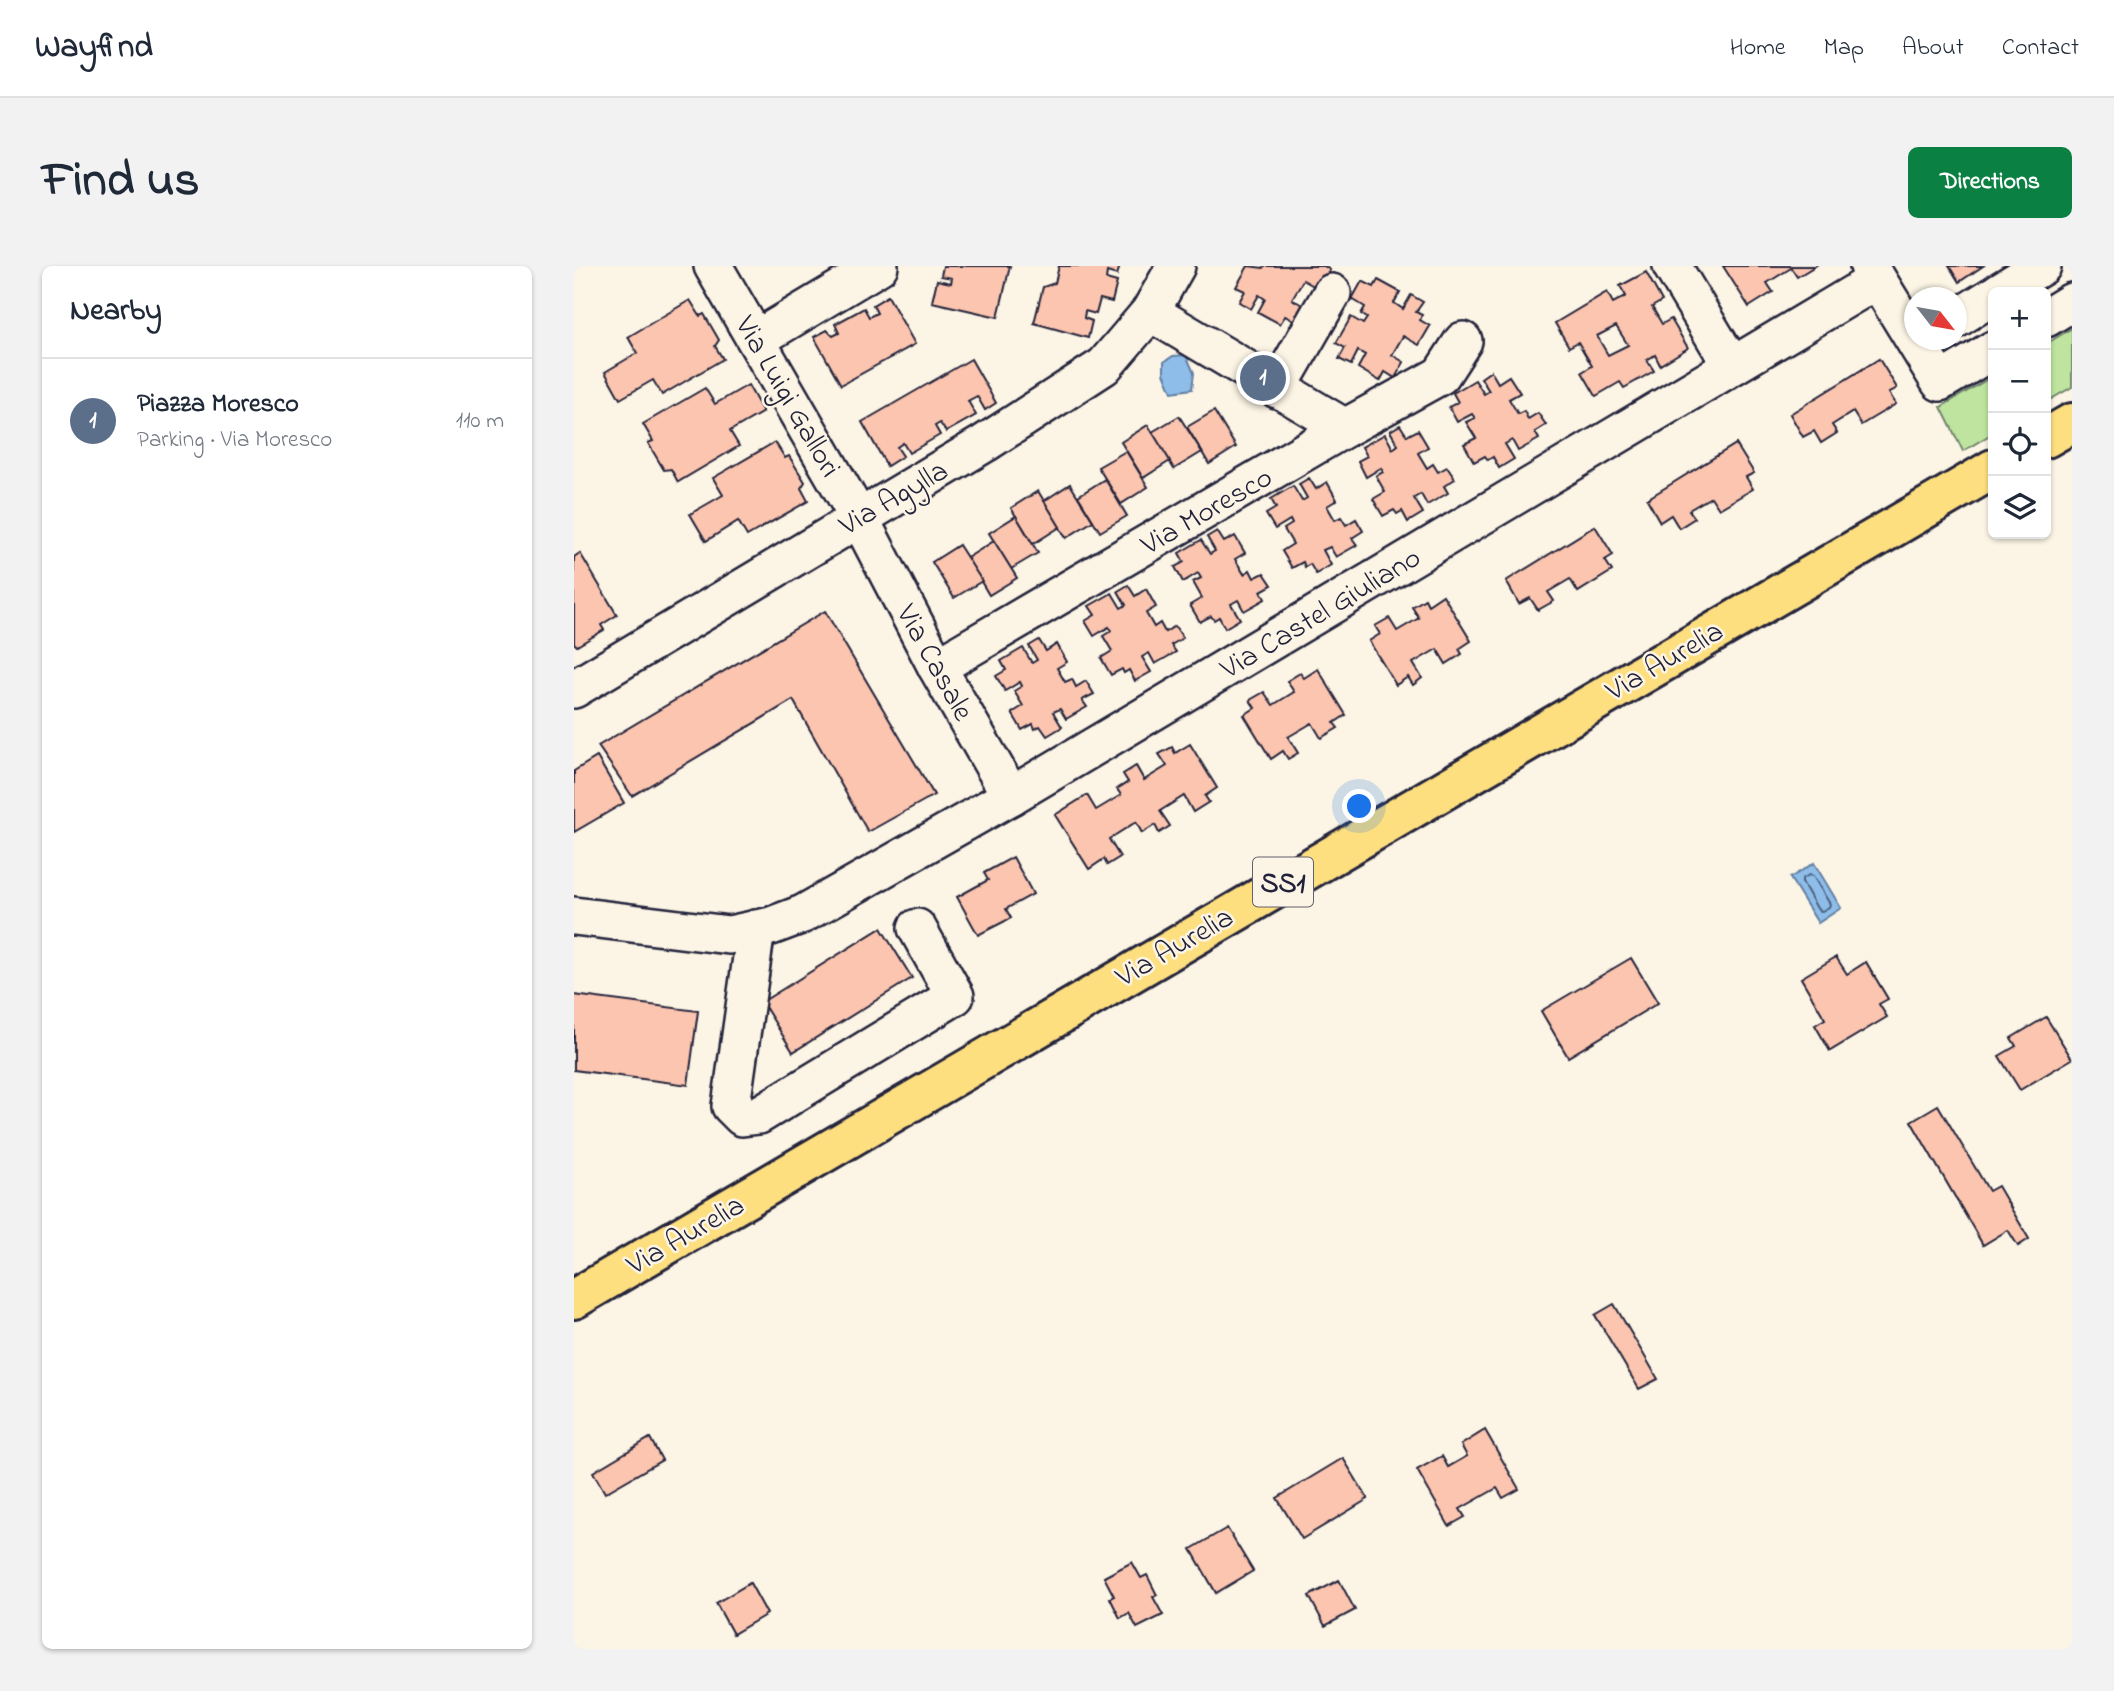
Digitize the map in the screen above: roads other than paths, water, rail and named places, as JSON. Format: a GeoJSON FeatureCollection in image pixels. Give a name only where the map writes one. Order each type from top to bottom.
{"type":"FeatureCollection","features":[{"type":"Feature","properties":{"kind":"main road"},"geometry":{"type":"LineString","coordinates":[[2051,435],[2072,423]]}},
{"type":"Feature","properties":{"kind":"main road","name":"Via Aurelia"},"geometry":{"type":"LineString","coordinates":[[574,1299],[1320,860],[1988,472]]}},
{"type":"Feature","properties":{"kind":"street","name":"Via Luigi Gallori"},"geometry":{"type":"LineString","coordinates":[[713,266],[862,522]]}},
{"type":"Feature","properties":{"kind":"street"},"geometry":{"type":"LineString","coordinates":[[757,338],[880,266]]}},
{"type":"Feature","properties":{"kind":"street","name":"Via Agylla"},"geometry":{"type":"LineString","coordinates":[[574,689],[862,522],[1104,366],[1150,313],[1176,266]]}},
{"type":"Feature","properties":{"kind":"street"},"geometry":{"type":"LineString","coordinates":[[1672,266],[1732,366]]}},
{"type":"Feature","properties":{"kind":"street"},"geometry":{"type":"LineString","coordinates":[[2007,287],[2042,266]]}},
{"type":"Feature","properties":{"kind":"street"},"geometry":{"type":"LineString","coordinates":[[1873,273],[1904,319]]}},
{"type":"Feature","properties":{"kind":"street","name":"Via Castel Giuliano"},"geometry":{"type":"LineString","coordinates":[[574,916],[729,935],[803,914],[1011,796],[1732,366],[1873,273]]}},
{"type":"Feature","properties":{"kind":"street"},"geometry":{"type":"LineString","coordinates":[[1277,388],[1332,293]]}},
{"type":"Feature","properties":{"kind":"street"},"geometry":{"type":"LineString","coordinates":[[1967,312],[1988,299]]}},
{"type":"Feature","properties":{"kind":"street"},"geometry":{"type":"LineString","coordinates":[[2051,315],[2072,302]]}},
{"type":"Feature","properties":{"kind":"street"},"geometry":{"type":"LineString","coordinates":[[1150,313],[1345,428]]}},
{"type":"Feature","properties":{"kind":"street","name":"Via Moresco"},"geometry":{"type":"LineString","coordinates":[[937,667],[1345,428],[1441,375],[1463,341]]}},
{"type":"Feature","properties":{"kind":"street"},"geometry":{"type":"LineString","coordinates":[[1924,350],[1940,382],[1988,353]]}},
{"type":"Feature","properties":{"kind":"street","name":"Via Casale"},"geometry":{"type":"LineString","coordinates":[[862,522],[937,667],[1011,796]]}},
{"type":"Feature","properties":{"kind":"street"},"geometry":{"type":"LineString","coordinates":[[756,929],[731,1106],[742,1117],[758,1115],[955,996],[917,928]]}},
{"type":"Feature","properties":{"kind":"water"},"geometry":{"type":"Polygon","coordinates":[[[1186,355],[1194,373],[1192,389],[1172,392],[1164,373],[1164,362],[1173,356],[1186,355]]]}},
{"type":"Feature","properties":{"kind":"water"},"geometry":{"type":"Polygon","coordinates":[[[1814,863],[1841,908],[1818,923],[1790,878],[1814,863]]]}},
{"type":"Feature","properties":{"kind":"place","name":"Piazza Moresco"},"geometry":{"type":"Point","coordinates":[1263,378]}}]}
